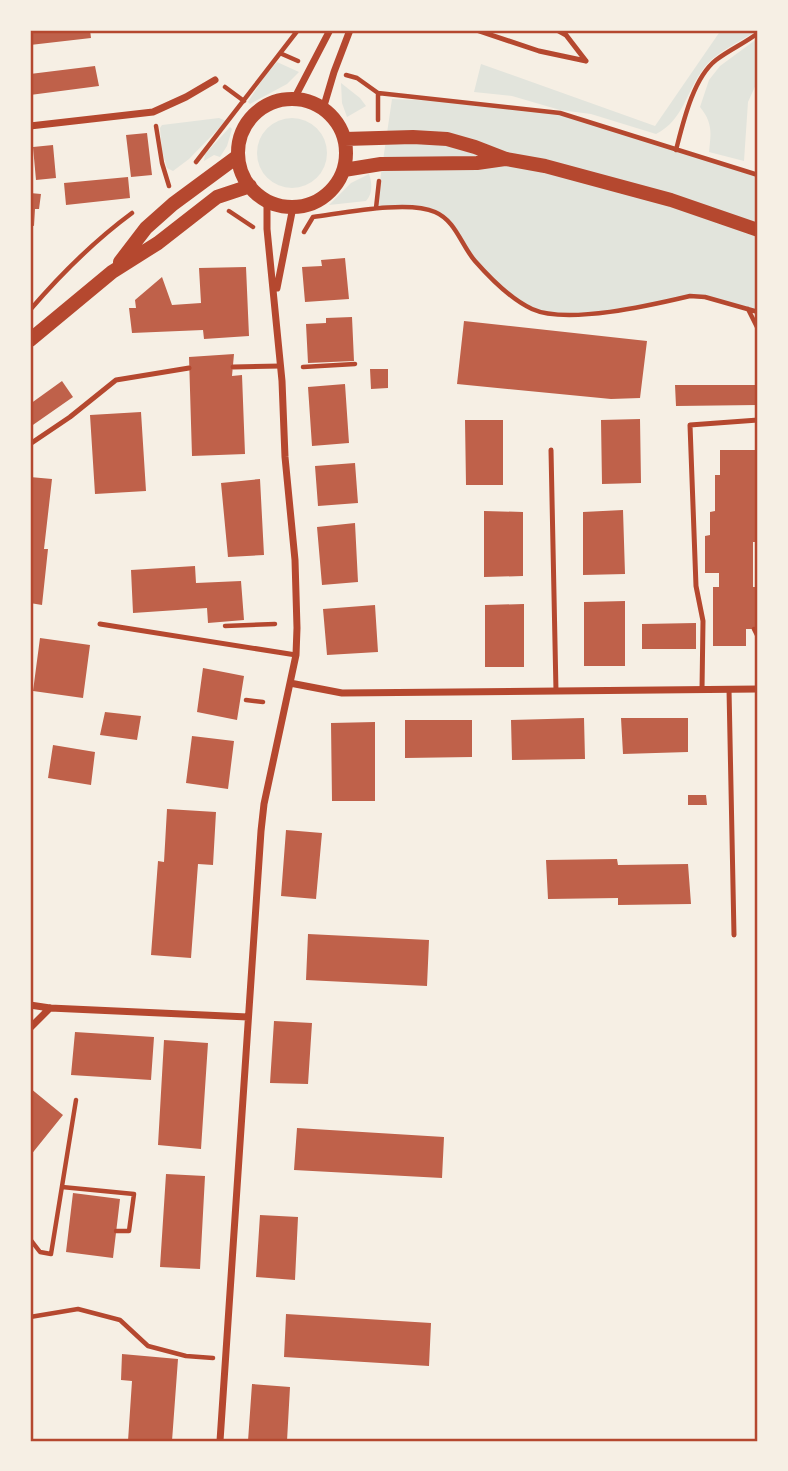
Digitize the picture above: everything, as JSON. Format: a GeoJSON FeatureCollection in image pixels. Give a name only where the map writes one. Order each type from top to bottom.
{"type":"FeatureCollection","features":[{"type":"Feature","properties":{"kind":"main road"},"geometry":{"type":"LineString","coordinates":[[276,101],[309,101],[323,109],[338,124],[345,139],[344,170],[338,182],[322,198],[303,206],[283,206],[267,201],[243,176],[238,156],[240,138],[245,127],[255,114],[276,101]]}},
{"type":"Feature","properties":{"kind":"main road"},"geometry":{"type":"LineString","coordinates":[[345,139],[447,139],[506,159],[590,177],[758,230]]}},
{"type":"Feature","properties":{"kind":"main road"},"geometry":{"type":"LineString","coordinates":[[113,272],[146,228],[173,204],[238,156]]}},
{"type":"Feature","properties":{"kind":"main road"},"geometry":{"type":"LineString","coordinates":[[344,170],[381,164],[477,163],[506,159]]}},
{"type":"Feature","properties":{"kind":"main road"},"geometry":{"type":"LineString","coordinates":[[30,340],[113,272],[158,243],[217,197],[250,186]]}},
{"type":"Feature","properties":{"kind":"street"},"geometry":{"type":"LineString","coordinates":[[294,99],[330,30]]}},
{"type":"Feature","properties":{"kind":"street"},"geometry":{"type":"LineString","coordinates":[[323,109],[350,30]]}},
{"type":"Feature","properties":{"kind":"street"},"geometry":{"type":"LineString","coordinates":[[30,126],[153,111],[186,97],[215,80]]}},
{"type":"Feature","properties":{"kind":"street"},"geometry":{"type":"LineString","coordinates":[[220,1441],[264,804],[296,655],[295,560],[285,457],[281,366],[267,229],[267,201]]}},
{"type":"Feature","properties":{"kind":"street"},"geometry":{"type":"LineString","coordinates":[[275,296],[293,207]]}},
{"type":"Feature","properties":{"kind":"street"},"geometry":{"type":"LineString","coordinates":[[290,683],[342,693],[758,688]]}},
{"type":"Feature","properties":{"kind":"street"},"geometry":{"type":"LineString","coordinates":[[30,1005],[248,1017]]}},
{"type":"Feature","properties":{"kind":"street"},"geometry":{"type":"LineString","coordinates":[[30,1028],[50,1008]]}},
{"type":"Feature","properties":{"kind":"lane"},"geometry":{"type":"LineString","coordinates":[[476,30],[538,51],[586,61],[566,36],[557,30]]}},
{"type":"Feature","properties":{"kind":"lane"},"geometry":{"type":"LineString","coordinates":[[233,367],[281,366]]}},
{"type":"Feature","properties":{"kind":"lane"},"geometry":{"type":"LineString","coordinates":[[30,444],[117,380],[189,368]]}},
{"type":"Feature","properties":{"kind":"lane"},"geometry":{"type":"LineString","coordinates":[[702,689],[703,621],[696,586],[690,425],[758,420]]}},
{"type":"Feature","properties":{"kind":"lane"},"geometry":{"type":"LineString","coordinates":[[551,450],[556,691]]}},
{"type":"Feature","properties":{"kind":"lane"},"geometry":{"type":"LineString","coordinates":[[100,624],[296,655]]}},
{"type":"Feature","properties":{"kind":"lane"},"geometry":{"type":"LineString","coordinates":[[729,689],[734,935]]}},
{"type":"Feature","properties":{"kind":"path"},"geometry":{"type":"LineString","coordinates":[[194,164],[298,30]]}},
{"type":"Feature","properties":{"kind":"path"},"geometry":{"type":"LineString","coordinates":[[676,150],[695,89],[714,62],[758,33]]}},
{"type":"Feature","properties":{"kind":"path"},"geometry":{"type":"LineString","coordinates":[[215,80],[244,101]]}},
{"type":"Feature","properties":{"kind":"path"},"geometry":{"type":"LineString","coordinates":[[377,139],[379,93],[559,113],[758,175]]}},
{"type":"Feature","properties":{"kind":"path"},"geometry":{"type":"LineString","coordinates":[[153,111],[169,186]]}},
{"type":"Feature","properties":{"kind":"path"},"geometry":{"type":"LineString","coordinates":[[376,208],[381,164]]}},
{"type":"Feature","properties":{"kind":"path"},"geometry":{"type":"LineString","coordinates":[[159,193],[177,179]]}},
{"type":"Feature","properties":{"kind":"path"},"geometry":{"type":"LineString","coordinates":[[290,232],[302,236],[313,217],[376,208],[427,209],[443,216],[454,228],[474,261],[506,292],[533,310],[552,313],[603,313],[690,296],[705,297],[758,312]]}},
{"type":"Feature","properties":{"kind":"path"},"geometry":{"type":"LineString","coordinates":[[30,310],[57,278],[104,234],[137,209]]}},
{"type":"Feature","properties":{"kind":"path"},"geometry":{"type":"LineString","coordinates":[[748,309],[758,329]]}},
{"type":"Feature","properties":{"kind":"path"},"geometry":{"type":"LineString","coordinates":[[303,367],[355,364]]}},
{"type":"Feature","properties":{"kind":"path"},"geometry":{"type":"LineString","coordinates":[[225,626],[275,624]]}},
{"type":"Feature","properties":{"kind":"path"},"geometry":{"type":"LineString","coordinates":[[754,629],[758,637]]}},
{"type":"Feature","properties":{"kind":"path"},"geometry":{"type":"LineString","coordinates":[[246,700],[263,702]]}},
{"type":"Feature","properties":{"kind":"path"},"geometry":{"type":"LineString","coordinates":[[30,1239],[40,1252],[51,1254],[76,1100]]}},
{"type":"Feature","properties":{"kind":"path"},"geometry":{"type":"LineString","coordinates":[[62,1187],[134,1194],[129,1231],[116,1231]]}},
{"type":"Feature","properties":{"kind":"path"},"geometry":{"type":"LineString","coordinates":[[30,1317],[78,1309],[120,1320],[148,1346],[186,1356],[225,1360]]}},
{"type":"Feature","properties":{"kind":"shaded area"},"geometry":{"type":"Polygon","coordinates":[[[721,30],[758,30],[709,62],[679,113],[656,134],[591,114],[560,110],[512,96],[474,92],[481,64],[655,126],[721,30]]]}},
{"type":"Feature","properties":{"kind":"shaded area"},"geometry":{"type":"Polygon","coordinates":[[[758,38],[758,80],[748,102],[744,161],[709,152],[710,128],[700,107],[709,80],[720,66],[758,38]]]}},
{"type":"Feature","properties":{"kind":"shaded area"},"geometry":{"type":"Polygon","coordinates":[[[277,62],[299,72],[287,84],[250,104],[248,102],[266,74],[277,62]]]}},
{"type":"Feature","properties":{"kind":"shaded area"},"geometry":{"type":"Polygon","coordinates":[[[341,83],[366,106],[347,117],[342,103],[341,83]]]}},
{"type":"Feature","properties":{"kind":"shaded area"},"geometry":{"type":"Polygon","coordinates":[[[392,99],[485,103],[560,113],[758,175],[758,312],[705,297],[690,296],[587,314],[547,313],[524,305],[487,274],[469,254],[451,226],[439,215],[417,207],[376,208],[392,99]]]}},
{"type":"Feature","properties":{"kind":"shaded area"},"geometry":{"type":"Polygon","coordinates":[[[219,118],[226,121],[189,159],[173,171],[167,168],[162,151],[162,125],[219,118]]]}},
{"type":"Feature","properties":{"kind":"shaded area"},"geometry":{"type":"Polygon","coordinates":[[[292,118],[311,124],[321,134],[327,153],[321,172],[311,182],[292,188],[273,182],[263,172],[257,153],[263,134],[273,124],[292,118]]]}},
{"type":"Feature","properties":{"kind":"shaded area"},"geometry":{"type":"Polygon","coordinates":[[[230,127],[232,129],[227,146],[220,157],[214,155],[204,161],[205,154],[230,127]]]}},
{"type":"Feature","properties":{"kind":"shaded area"},"geometry":{"type":"Polygon","coordinates":[[[369,174],[371,188],[366,201],[329,205],[351,183],[369,174]]]}},
{"type":"Feature","properties":{"kind":"building"},"geometry":{"type":"Polygon","coordinates":[[[30,30],[90,30],[91,38],[30,45],[30,30]]]}},
{"type":"Feature","properties":{"kind":"building"},"geometry":{"type":"Polygon","coordinates":[[[95,66],[99,86],[30,95],[30,74],[95,66]]]}},
{"type":"Feature","properties":{"kind":"building"},"geometry":{"type":"Polygon","coordinates":[[[147,133],[152,175],[131,177],[126,135],[147,133]]]}},
{"type":"Feature","properties":{"kind":"building"},"geometry":{"type":"Polygon","coordinates":[[[53,145],[56,178],[36,180],[33,147],[53,145]]]}},
{"type":"Feature","properties":{"kind":"building"},"geometry":{"type":"Polygon","coordinates":[[[128,177],[130,198],[66,205],[64,183],[128,177]]]}},
{"type":"Feature","properties":{"kind":"building"},"geometry":{"type":"Polygon","coordinates":[[[30,193],[41,194],[39,209],[35,209],[34,226],[30,225],[30,193]]]}},
{"type":"Feature","properties":{"kind":"building"},"geometry":{"type":"Polygon","coordinates":[[[345,258],[349,299],[305,302],[302,267],[322,266],[321,260],[345,258]]]}},
{"type":"Feature","properties":{"kind":"building"},"geometry":{"type":"Polygon","coordinates":[[[246,267],[249,336],[204,339],[203,330],[132,333],[129,308],[136,308],[135,300],[162,277],[172,305],[201,303],[199,268],[246,267]]]}},
{"type":"Feature","properties":{"kind":"building"},"geometry":{"type":"Polygon","coordinates":[[[352,317],[354,361],[308,363],[306,324],[326,323],[326,318],[352,317]]]}},
{"type":"Feature","properties":{"kind":"building"},"geometry":{"type":"Polygon","coordinates":[[[464,321],[647,341],[640,398],[611,399],[457,384],[464,321]]]}},
{"type":"Feature","properties":{"kind":"building"},"geometry":{"type":"Polygon","coordinates":[[[234,354],[232,376],[242,375],[245,454],[192,456],[189,357],[234,354]]]}},
{"type":"Feature","properties":{"kind":"building"},"geometry":{"type":"Polygon","coordinates":[[[370,369],[388,369],[388,388],[371,389],[370,369]]]}},
{"type":"Feature","properties":{"kind":"building"},"geometry":{"type":"Polygon","coordinates":[[[62,381],[73,397],[30,427],[30,404],[62,381]]]}},
{"type":"Feature","properties":{"kind":"building"},"geometry":{"type":"Polygon","coordinates":[[[345,384],[349,443],[312,446],[308,387],[345,384]]]}},
{"type":"Feature","properties":{"kind":"building"},"geometry":{"type":"Polygon","coordinates":[[[675,385],[758,385],[758,405],[676,406],[675,385]]]}},
{"type":"Feature","properties":{"kind":"building"},"geometry":{"type":"Polygon","coordinates":[[[141,412],[146,491],[95,494],[90,415],[141,412]]]}},
{"type":"Feature","properties":{"kind":"building"},"geometry":{"type":"Polygon","coordinates":[[[640,419],[641,483],[602,484],[601,420],[640,419]]]}},
{"type":"Feature","properties":{"kind":"building"},"geometry":{"type":"Polygon","coordinates":[[[465,420],[503,420],[503,485],[466,485],[465,420]]]}},
{"type":"Feature","properties":{"kind":"building"},"geometry":{"type":"Polygon","coordinates":[[[720,450],[758,450],[758,542],[753,542],[753,587],[758,587],[758,629],[746,629],[746,646],[713,646],[713,587],[719,587],[719,573],[705,573],[705,536],[710,535],[710,512],[715,511],[715,475],[720,475],[720,450]]]}},
{"type":"Feature","properties":{"kind":"building"},"geometry":{"type":"Polygon","coordinates":[[[355,463],[358,503],[318,506],[315,466],[355,463]]]}},
{"type":"Feature","properties":{"kind":"building"},"geometry":{"type":"Polygon","coordinates":[[[30,477],[52,479],[44,549],[48,549],[42,605],[30,603],[30,477]]]}},
{"type":"Feature","properties":{"kind":"building"},"geometry":{"type":"Polygon","coordinates":[[[260,479],[264,555],[228,557],[221,483],[260,479]]]}},
{"type":"Feature","properties":{"kind":"building"},"geometry":{"type":"Polygon","coordinates":[[[623,510],[625,574],[583,575],[583,512],[623,510]]]}},
{"type":"Feature","properties":{"kind":"building"},"geometry":{"type":"Polygon","coordinates":[[[484,511],[523,512],[523,576],[484,577],[484,511]]]}},
{"type":"Feature","properties":{"kind":"building"},"geometry":{"type":"Polygon","coordinates":[[[355,523],[358,582],[322,585],[317,527],[355,523]]]}},
{"type":"Feature","properties":{"kind":"building"},"geometry":{"type":"Polygon","coordinates":[[[195,566],[196,583],[241,581],[244,620],[208,623],[207,608],[133,613],[131,570],[195,566]]]}},
{"type":"Feature","properties":{"kind":"building"},"geometry":{"type":"Polygon","coordinates":[[[625,601],[625,666],[584,666],[584,602],[625,601]]]}},
{"type":"Feature","properties":{"kind":"building"},"geometry":{"type":"Polygon","coordinates":[[[524,604],[524,667],[485,667],[485,605],[524,604]]]}},
{"type":"Feature","properties":{"kind":"building"},"geometry":{"type":"Polygon","coordinates":[[[375,605],[378,652],[327,655],[323,609],[375,605]]]}},
{"type":"Feature","properties":{"kind":"building"},"geometry":{"type":"Polygon","coordinates":[[[696,623],[696,649],[642,649],[642,624],[696,623]]]}},
{"type":"Feature","properties":{"kind":"building"},"geometry":{"type":"Polygon","coordinates":[[[40,638],[90,645],[83,698],[33,691],[40,638]]]}},
{"type":"Feature","properties":{"kind":"building"},"geometry":{"type":"Polygon","coordinates":[[[203,668],[244,676],[237,720],[197,712],[203,668]]]}},
{"type":"Feature","properties":{"kind":"building"},"geometry":{"type":"Polygon","coordinates":[[[105,712],[141,716],[137,740],[100,735],[105,712]]]}},
{"type":"Feature","properties":{"kind":"building"},"geometry":{"type":"Polygon","coordinates":[[[584,718],[585,759],[512,760],[511,720],[584,718]]]}},
{"type":"Feature","properties":{"kind":"building"},"geometry":{"type":"Polygon","coordinates":[[[621,718],[688,718],[688,752],[623,754],[621,718]]]}},
{"type":"Feature","properties":{"kind":"building"},"geometry":{"type":"Polygon","coordinates":[[[405,720],[472,720],[472,757],[405,758],[405,720]]]}},
{"type":"Feature","properties":{"kind":"building"},"geometry":{"type":"Polygon","coordinates":[[[375,722],[375,801],[332,801],[331,723],[375,722]]]}},
{"type":"Feature","properties":{"kind":"building"},"geometry":{"type":"Polygon","coordinates":[[[192,736],[234,741],[228,789],[186,783],[192,736]]]}},
{"type":"Feature","properties":{"kind":"building"},"geometry":{"type":"Polygon","coordinates":[[[53,745],[95,752],[91,785],[48,778],[53,745]]]}},
{"type":"Feature","properties":{"kind":"building"},"geometry":{"type":"Polygon","coordinates":[[[688,795],[706,795],[707,805],[688,805],[688,795]]]}},
{"type":"Feature","properties":{"kind":"building"},"geometry":{"type":"Polygon","coordinates":[[[167,809],[216,812],[213,865],[198,864],[191,958],[151,955],[158,861],[164,862],[167,809]]]}},
{"type":"Feature","properties":{"kind":"building"},"geometry":{"type":"Polygon","coordinates":[[[286,830],[322,833],[316,899],[281,896],[286,830]]]}},
{"type":"Feature","properties":{"kind":"building"},"geometry":{"type":"Polygon","coordinates":[[[617,859],[618,865],[688,864],[691,904],[618,905],[618,898],[548,899],[546,860],[617,859]]]}},
{"type":"Feature","properties":{"kind":"building"},"geometry":{"type":"Polygon","coordinates":[[[308,934],[429,940],[427,986],[306,980],[308,934]]]}},
{"type":"Feature","properties":{"kind":"building"},"geometry":{"type":"Polygon","coordinates":[[[274,1021],[312,1023],[308,1084],[270,1083],[274,1021]]]}},
{"type":"Feature","properties":{"kind":"building"},"geometry":{"type":"Polygon","coordinates":[[[75,1032],[154,1037],[151,1080],[71,1075],[75,1032]]]}},
{"type":"Feature","properties":{"kind":"building"},"geometry":{"type":"Polygon","coordinates":[[[164,1040],[208,1043],[201,1149],[158,1145],[164,1040]]]}},
{"type":"Feature","properties":{"kind":"building"},"geometry":{"type":"Polygon","coordinates":[[[30,1088],[63,1115],[30,1156],[30,1088]]]}},
{"type":"Feature","properties":{"kind":"building"},"geometry":{"type":"Polygon","coordinates":[[[297,1128],[444,1137],[442,1178],[294,1170],[297,1128]]]}},
{"type":"Feature","properties":{"kind":"building"},"geometry":{"type":"Polygon","coordinates":[[[166,1174],[205,1176],[200,1269],[160,1267],[166,1174]]]}},
{"type":"Feature","properties":{"kind":"building"},"geometry":{"type":"Polygon","coordinates":[[[73,1193],[120,1199],[113,1258],[66,1252],[73,1193]]]}},
{"type":"Feature","properties":{"kind":"building"},"geometry":{"type":"Polygon","coordinates":[[[260,1215],[298,1217],[295,1280],[256,1277],[260,1215]]]}},
{"type":"Feature","properties":{"kind":"building"},"geometry":{"type":"Polygon","coordinates":[[[286,1314],[431,1323],[429,1366],[284,1357],[286,1314]]]}},
{"type":"Feature","properties":{"kind":"building"},"geometry":{"type":"Polygon","coordinates":[[[122,1354],[178,1359],[172,1441],[128,1441],[132,1381],[121,1380],[122,1354]]]}},
{"type":"Feature","properties":{"kind":"building"},"geometry":{"type":"Polygon","coordinates":[[[252,1384],[290,1387],[287,1441],[248,1441],[252,1384]]]}}]}
